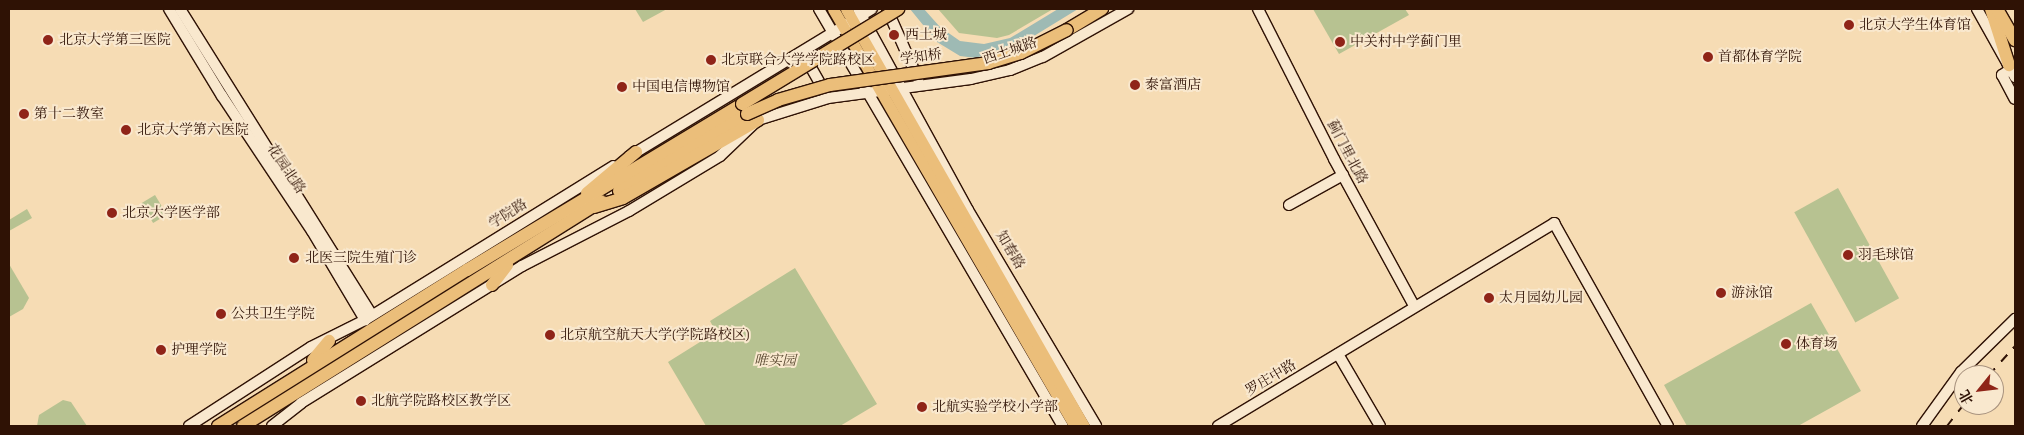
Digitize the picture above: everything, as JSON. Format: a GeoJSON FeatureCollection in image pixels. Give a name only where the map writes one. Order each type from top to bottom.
{"type":"FeatureCollection","features":[{"type":"Feature","properties":{"kind":"highway"},"geometry":{"type":"LineString","coordinates":[[749,113],[898,9]]}},
{"type":"Feature","properties":{"kind":"highway","name":"学知桥"},"geometry":{"type":"LineString","coordinates":[[749,113],[778,100],[830,84],[988,63],[1021,53],[1067,30],[1102,9]]}},
{"type":"Feature","properties":{"kind":"highway"},"geometry":{"type":"LineString","coordinates":[[1991,9],[2012,71]]}},
{"type":"Feature","properties":{"kind":"highway"},"geometry":{"type":"LineString","coordinates":[[1997,9],[2015,40]]}},
{"type":"Feature","properties":{"kind":"highway","name":"学院路"},"geometry":{"type":"LineString","coordinates":[[243,426],[511,260],[587,210],[749,113]]}},
{"type":"Feature","properties":{"kind":"highway","name":"学院路"},"geometry":{"type":"LineString","coordinates":[[218,426],[306,369],[566,211],[749,113]]}},
{"type":"Feature","properties":{"kind":"highway"},"geometry":{"type":"LineString","coordinates":[[566,211],[636,152]]}},
{"type":"Feature","properties":{"kind":"highway"},"geometry":{"type":"LineString","coordinates":[[492,285],[511,260]]}},
{"type":"Feature","properties":{"kind":"highway"},"geometry":{"type":"LineString","coordinates":[[448,269],[467,270]]}},
{"type":"Feature","properties":{"kind":"highway"},"geometry":{"type":"LineString","coordinates":[[306,369],[329,341]]}},
{"type":"Feature","properties":{"kind":"main road"},"geometry":{"type":"LineString","coordinates":[[833,9],[850,21]]}},
{"type":"Feature","properties":{"kind":"main road"},"geometry":{"type":"LineString","coordinates":[[846,9],[850,21],[885,90],[1075,426]]}},
{"type":"Feature","properties":{"kind":"main road","name":"知春路"},"geometry":{"type":"LineString","coordinates":[[885,90],[1084,426]]}},
{"type":"Feature","properties":{"kind":"street","name":"花园北路"},"geometry":{"type":"LineString","coordinates":[[169,9],[368,318]]}},
{"type":"Feature","properties":{"kind":"street","name":"花园北路"},"geometry":{"type":"LineString","coordinates":[[180,9],[368,318]]}},
{"type":"Feature","properties":{"kind":"street"},"geometry":{"type":"LineString","coordinates":[[819,9],[850,21],[1063,426]]}},
{"type":"Feature","properties":{"kind":"street"},"geometry":{"type":"LineString","coordinates":[[850,21],[872,9]]}},
{"type":"Feature","properties":{"kind":"street"},"geometry":{"type":"LineString","coordinates":[[887,9],[920,85]]}},
{"type":"Feature","properties":{"kind":"street","name":"西土城路"},"geometry":{"type":"LineString","coordinates":[[885,90],[971,79],[1010,70],[1042,57],[1128,9]]}},
{"type":"Feature","properties":{"kind":"street","name":"蓟门里北路"},"geometry":{"type":"LineString","coordinates":[[1258,9],[1343,175],[1414,306]]}},
{"type":"Feature","properties":{"kind":"street"},"geometry":{"type":"LineString","coordinates":[[1977,9],[2012,71],[2002,74],[2015,99]]}},
{"type":"Feature","properties":{"kind":"street","name":"学院路"},"geometry":{"type":"LineString","coordinates":[[189,426],[311,348],[329,341],[368,318],[850,21]]}},
{"type":"Feature","properties":{"kind":"street"},"geometry":{"type":"LineString","coordinates":[[802,52],[828,98]]}},
{"type":"Feature","properties":{"kind":"street","name":"学院路"},"geometry":{"type":"LineString","coordinates":[[272,426],[301,403],[492,285],[546,253],[629,211],[720,156],[749,113],[828,98],[885,90]]}},
{"type":"Feature","properties":{"kind":"street","name":"知春路"},"geometry":{"type":"LineString","coordinates":[[885,90],[968,210],[1096,426]]}},
{"type":"Feature","properties":{"kind":"street"},"geometry":{"type":"LineString","coordinates":[[1289,206],[1343,175]]}},
{"type":"Feature","properties":{"kind":"street","name":"罗庄中路"},"geometry":{"type":"LineString","coordinates":[[1218,426],[1554,223],[1668,426]]}},
{"type":"Feature","properties":{"kind":"street"},"geometry":{"type":"LineString","coordinates":[[1922,426],[1961,372],[2015,319]]}},
{"type":"Feature","properties":{"kind":"street"},"geometry":{"type":"LineString","coordinates":[[1338,354],[1380,426]]}},
{"type":"Feature","properties":{"kind":"green space"},"geometry":{"type":"Polygon","coordinates":[[[635,9],[667,9],[643,22],[635,9]]]}},
{"type":"Feature","properties":{"kind":"green space"},"geometry":{"type":"Polygon","coordinates":[[[938,9],[1053,9],[1009,35],[997,38],[959,33],[938,9]]]}},
{"type":"Feature","properties":{"kind":"green space"},"geometry":{"type":"Polygon","coordinates":[[[1313,9],[1405,9],[1409,15],[1339,54],[1313,9]]]}},
{"type":"Feature","properties":{"kind":"green space","name":"羽毛球馆"},"geometry":{"type":"Polygon","coordinates":[[[1838,188],[1899,298],[1855,322],[1794,212],[1838,188]]]}},
{"type":"Feature","properties":{"kind":"green space"},"geometry":{"type":"Polygon","coordinates":[[[155,195],[167,215],[153,223],[141,203],[155,195]]]}},
{"type":"Feature","properties":{"kind":"green space"},"geometry":{"type":"Polygon","coordinates":[[[27,209],[32,218],[9,231],[9,220],[27,209]]]}},
{"type":"Feature","properties":{"kind":"green space"},"geometry":{"type":"Polygon","coordinates":[[[9,264],[29,298],[23,309],[9,317],[9,264]]]}},
{"type":"Feature","properties":{"kind":"green space","name":"唯实园"},"geometry":{"type":"Polygon","coordinates":[[[795,268],[877,404],[840,426],[706,426],[668,362],[716,332],[710,321],[795,268]]]}},
{"type":"Feature","properties":{"kind":"green space","name":"体育场"},"geometry":{"type":"Polygon","coordinates":[[[1811,303],[1861,391],[1798,426],[1687,426],[1664,385],[1811,303]]]}},
{"type":"Feature","properties":{"kind":"green space"},"geometry":{"type":"Polygon","coordinates":[[[63,400],[71,402],[87,426],[37,426],[39,415],[63,400]]]}},
{"type":"Feature","properties":{"kind":"water"},"geometry":{"type":"Polygon","coordinates":[[[910,9],[924,9],[940,27],[960,41],[984,44],[1010,38],[1058,9],[1078,9],[1029,39],[976,58],[960,56],[937,42],[910,9]]]}},
{"type":"Feature","properties":{"kind":"railway"},"geometry":{"type":"LineString","coordinates":[[1998,365],[2015,346]]}},
{"type":"Feature","properties":{"kind":"railway"},"geometry":{"type":"LineString","coordinates":[[1947,426],[1956,415]]}},
{"type":"Feature","properties":{"kind":"place","name":"北京大学生体育馆"},"geometry":{"type":"Point","coordinates":[1849,25]}},
{"type":"Feature","properties":{"kind":"place","name":"西土城"},"geometry":{"type":"Point","coordinates":[894,35]}},
{"type":"Feature","properties":{"kind":"place","name":"北京大学第三医院"},"geometry":{"type":"Point","coordinates":[48,40]}},
{"type":"Feature","properties":{"kind":"place","name":"中关村中学蓟门里"},"geometry":{"type":"Point","coordinates":[1340,42]}},
{"type":"Feature","properties":{"kind":"place","name":"首都体育学院"},"geometry":{"type":"Point","coordinates":[1708,57]}},
{"type":"Feature","properties":{"kind":"place","name":"北京联合大学学院路校区"},"geometry":{"type":"Point","coordinates":[711,60]}},
{"type":"Feature","properties":{"kind":"place","name":"泰富酒店"},"geometry":{"type":"Point","coordinates":[1135,85]}},
{"type":"Feature","properties":{"kind":"place","name":"中国电信博物馆"},"geometry":{"type":"Point","coordinates":[622,87]}},
{"type":"Feature","properties":{"kind":"place","name":"第十二教室"},"geometry":{"type":"Point","coordinates":[24,114]}},
{"type":"Feature","properties":{"kind":"place","name":"北京大学第六医院"},"geometry":{"type":"Point","coordinates":[126,130]}},
{"type":"Feature","properties":{"kind":"place","name":"北京大学医学部"},"geometry":{"type":"Point","coordinates":[112,213]}},
{"type":"Feature","properties":{"kind":"place","name":"羽毛球馆"},"geometry":{"type":"Point","coordinates":[1848,255]}},
{"type":"Feature","properties":{"kind":"place","name":"北医三院生殖门诊"},"geometry":{"type":"Point","coordinates":[294,258]}},
{"type":"Feature","properties":{"kind":"place","name":"游泳馆"},"geometry":{"type":"Point","coordinates":[1721,293]}},
{"type":"Feature","properties":{"kind":"place","name":"太月园幼儿园"},"geometry":{"type":"Point","coordinates":[1489,298]}},
{"type":"Feature","properties":{"kind":"place","name":"公共卫生学院"},"geometry":{"type":"Point","coordinates":[221,314]}},
{"type":"Feature","properties":{"kind":"place","name":"北京航空航天大学(学院路校区)"},"geometry":{"type":"Point","coordinates":[550,335]}},
{"type":"Feature","properties":{"kind":"place","name":"体育场"},"geometry":{"type":"Point","coordinates":[1786,344]}},
{"type":"Feature","properties":{"kind":"place","name":"护理学院"},"geometry":{"type":"Point","coordinates":[161,350]}},
{"type":"Feature","properties":{"kind":"place","name":"北航学院路校区教学区"},"geometry":{"type":"Point","coordinates":[361,401]}},
{"type":"Feature","properties":{"kind":"place","name":"北航实验学校小学部"},"geometry":{"type":"Point","coordinates":[922,407]}}]}
